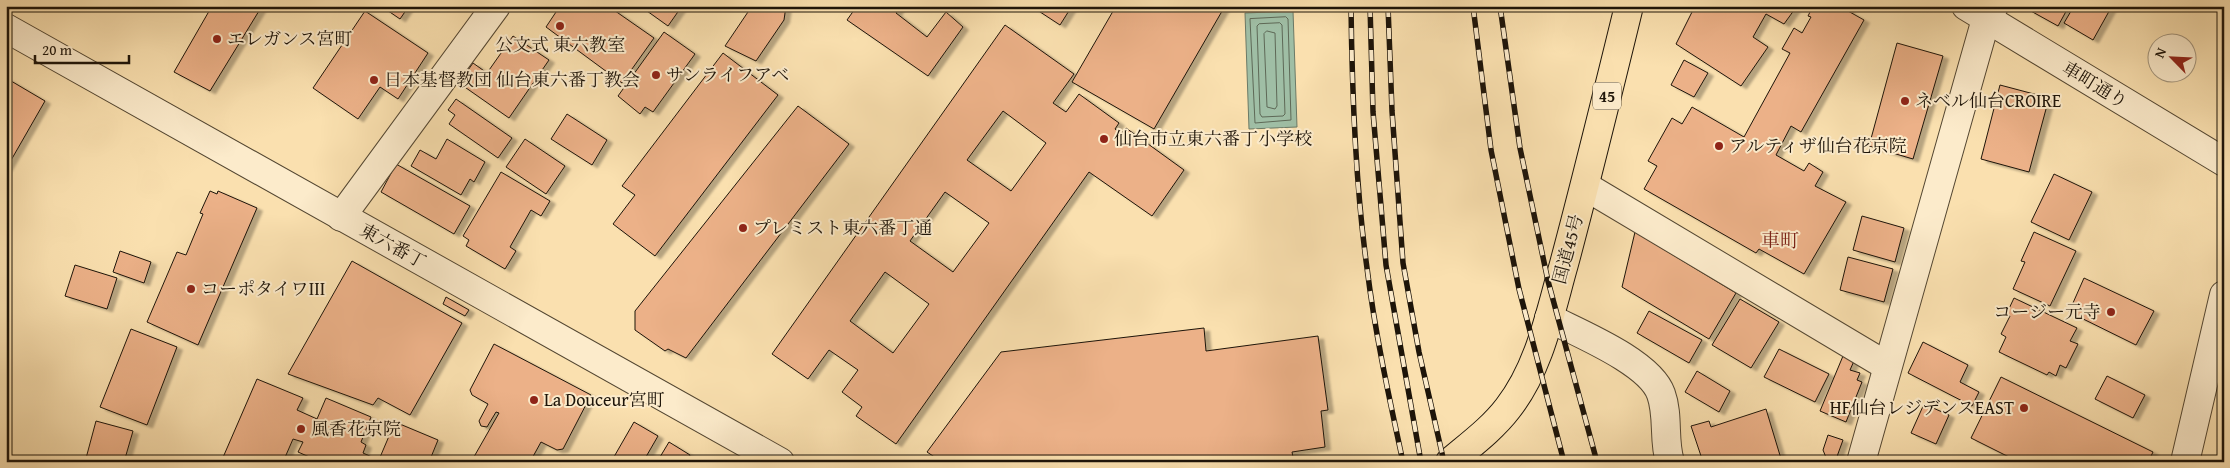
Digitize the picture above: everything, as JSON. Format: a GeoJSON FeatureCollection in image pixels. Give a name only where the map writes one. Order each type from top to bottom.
{"type":"FeatureCollection","features":[{"type":"Feature","properties":{"kind":"highway","name":"国道45号"},"geometry":{"type":"LineString","coordinates":[[1450,462],[1486,432],[1509,407],[1531,371],[1549,318],[1585,186],[1628,6]]}},
{"type":"Feature","properties":{"kind":"street"},"geometry":{"type":"LineString","coordinates":[[341,217],[496,6]]}},
{"type":"Feature","properties":{"kind":"street"},"geometry":{"type":"LineString","coordinates":[[1861,462],[1982,10]]}},
{"type":"Feature","properties":{"kind":"street","name":"車町通り"},"geometry":{"type":"LineString","coordinates":[[1982,10],[2224,162]]}},
{"type":"Feature","properties":{"kind":"street","name":"東六番丁"},"geometry":{"type":"LineString","coordinates":[[6,28],[780,462]]}},
{"type":"Feature","properties":{"kind":"street"},"geometry":{"type":"LineString","coordinates":[[1585,186],[1887,366]]}},
{"type":"Feature","properties":{"kind":"street"},"geometry":{"type":"LineString","coordinates":[[2185,462],[2224,295]]}},
{"type":"Feature","properties":{"kind":"street"},"geometry":{"type":"LineString","coordinates":[[1549,318],[1627,358],[1652,380],[1661,393],[1666,419],[1666,451],[1670,462]]}},
{"type":"Feature","properties":{"kind":"water"},"geometry":{"type":"Polygon","coordinates":[[[1293,11],[1297,127],[1249,129],[1245,13],[1293,11]]]}},
{"type":"Feature","properties":{"kind":"building","name":"エレガンス宮町"},"geometry":{"type":"Polygon","coordinates":[[[212,6],[262,6],[210,91],[174,72],[212,6]]]}},
{"type":"Feature","properties":{"kind":"building"},"geometry":{"type":"Polygon","coordinates":[[[381,6],[409,6],[400,19],[381,6]]]}},
{"type":"Feature","properties":{"kind":"building"},"geometry":{"type":"Polygon","coordinates":[[[560,6],[608,6],[654,38],[622,83],[546,27],[560,6]]]}},
{"type":"Feature","properties":{"kind":"building"},"geometry":{"type":"Polygon","coordinates":[[[640,6],[682,6],[668,26],[640,6]]]}},
{"type":"Feature","properties":{"kind":"building"},"geometry":{"type":"Polygon","coordinates":[[[752,6],[786,6],[784,20],[756,61],[725,46],[752,6]]]}},
{"type":"Feature","properties":{"kind":"building"},"geometry":{"type":"Polygon","coordinates":[[[857,6],[900,6],[896,13],[927,37],[946,12],[963,27],[928,76],[847,20],[857,6]]]}},
{"type":"Feature","properties":{"kind":"building"},"geometry":{"type":"Polygon","coordinates":[[[1031,6],[1072,6],[1060,25],[1031,6]]]}},
{"type":"Feature","properties":{"kind":"building"},"geometry":{"type":"Polygon","coordinates":[[[1116,6],[1225,6],[1154,129],[1072,82],[1116,6]]]}},
{"type":"Feature","properties":{"kind":"building"},"geometry":{"type":"Polygon","coordinates":[[[1695,6],[1797,6],[1784,24],[1766,14],[1753,37],[1768,47],[1741,86],[1676,44],[1695,6]]]}},
{"type":"Feature","properties":{"kind":"building","name":"アルティザ仙台花京院"},"geometry":{"type":"Polygon","coordinates":[[[1813,6],[1850,6],[1848,11],[1864,20],[1801,132],[1791,126],[1776,155],[1804,171],[1809,163],[1823,172],[1815,186],[1846,202],[1804,274],[1759,249],[1756,253],[1644,189],[1657,166],[1648,161],[1672,118],[1682,124],[1692,107],[1744,137],[1790,53],[1782,49],[1794,28],[1802,33],[1811,17],[1808,16],[1813,6]]]}},
{"type":"Feature","properties":{"kind":"building"},"geometry":{"type":"Polygon","coordinates":[[[2031,6],[2069,6],[2058,26],[2029,10],[2031,6]]]}},
{"type":"Feature","properties":{"kind":"building"},"geometry":{"type":"Polygon","coordinates":[[[2074,6],[2112,6],[2093,40],[2064,23],[2074,6]]]}},
{"type":"Feature","properties":{"kind":"building"},"geometry":{"type":"Polygon","coordinates":[[[365,11],[428,53],[398,99],[380,87],[358,119],[313,88],[365,11]]]}},
{"type":"Feature","properties":{"kind":"building"},"geometry":{"type":"Polygon","coordinates":[[[1005,25],[1074,74],[1053,103],[1066,112],[1079,94],[1119,123],[1115,129],[1121,134],[1126,128],[1184,170],[1152,216],[1089,172],[896,444],[856,416],[862,407],[842,392],[858,370],[829,350],[808,379],[772,354],[1005,25]],[[1003,111],[967,160],[1011,191],[1046,143],[1003,111]],[[945,192],[910,241],[953,272],[989,223],[945,192]],[[885,272],[850,321],[893,353],[929,304],[885,272]]]}},
{"type":"Feature","properties":{"kind":"building","name":"サンライフアベ"},"geometry":{"type":"Polygon","coordinates":[[[664,32],[695,54],[653,112],[645,107],[640,114],[618,96],[664,32]]]}},
{"type":"Feature","properties":{"kind":"building"},"geometry":{"type":"Polygon","coordinates":[[[513,36],[549,60],[509,118],[459,83],[473,63],[487,73],[513,36]]]}},
{"type":"Feature","properties":{"kind":"building","name":"ネベル仙台CROIRE"},"geometry":{"type":"Polygon","coordinates":[[[1897,43],[1943,56],[1913,159],[1869,146],[1897,43]]]}},
{"type":"Feature","properties":{"kind":"building"},"geometry":{"type":"Polygon","coordinates":[[[723,53],[778,95],[655,256],[613,224],[635,195],[622,186],[723,53]]]}},
{"type":"Feature","properties":{"kind":"building"},"geometry":{"type":"Polygon","coordinates":[[[1684,60],[1708,73],[1694,97],[1671,85],[1684,60]]]}},
{"type":"Feature","properties":{"kind":"building"},"geometry":{"type":"Polygon","coordinates":[[[6,78],[45,101],[6,169],[6,78]]]}},
{"type":"Feature","properties":{"kind":"building"},"geometry":{"type":"Polygon","coordinates":[[[2000,85],[2049,98],[2029,172],[1981,159],[2000,85]]]}},
{"type":"Feature","properties":{"kind":"building"},"geometry":{"type":"Polygon","coordinates":[[[456,99],[512,138],[498,158],[449,124],[455,115],[448,110],[456,99]]]}},
{"type":"Feature","properties":{"kind":"building","name":"プレミスト東六番丁通"},"geometry":{"type":"Polygon","coordinates":[[[798,106],[849,144],[686,358],[668,349],[665,351],[635,330],[635,311],[798,106]]]}},
{"type":"Feature","properties":{"kind":"building"},"geometry":{"type":"Polygon","coordinates":[[[567,114],[607,140],[592,165],[551,139],[567,114]]]}},
{"type":"Feature","properties":{"kind":"building"},"geometry":{"type":"Polygon","coordinates":[[[447,139],[485,162],[474,182],[470,179],[461,195],[411,166],[420,150],[436,159],[447,139]]]}},
{"type":"Feature","properties":{"kind":"building"},"geometry":{"type":"Polygon","coordinates":[[[525,139],[565,166],[546,194],[506,167],[525,139]]]}},
{"type":"Feature","properties":{"kind":"building"},"geometry":{"type":"Polygon","coordinates":[[[396,164],[470,206],[454,234],[381,192],[396,164]]]}},
{"type":"Feature","properties":{"kind":"building"},"geometry":{"type":"Polygon","coordinates":[[[501,172],[550,201],[541,216],[531,210],[510,247],[516,251],[505,269],[466,246],[469,240],[463,236],[501,172]]]}},
{"type":"Feature","properties":{"kind":"building"},"geometry":{"type":"Polygon","coordinates":[[[2054,174],[2092,192],[2069,240],[2031,222],[2054,174]]]}},
{"type":"Feature","properties":{"kind":"building","name":"コーポタイワIII"},"geometry":{"type":"Polygon","coordinates":[[[210,191],[217,194],[218,191],[257,208],[198,345],[147,322],[177,252],[186,255],[203,214],[200,213],[210,191]]]}},
{"type":"Feature","properties":{"kind":"building"},"geometry":{"type":"Polygon","coordinates":[[[1862,216],[1904,228],[1895,262],[1853,250],[1862,216]]]}},
{"type":"Feature","properties":{"kind":"building"},"geometry":{"type":"Polygon","coordinates":[[[1635,232],[1736,293],[1709,339],[1622,287],[1635,232]]]}},
{"type":"Feature","properties":{"kind":"building"},"geometry":{"type":"Polygon","coordinates":[[[2034,232],[2076,251],[2050,306],[2013,289],[2025,262],[2021,261],[2034,232]]]}},
{"type":"Feature","properties":{"kind":"building"},"geometry":{"type":"Polygon","coordinates":[[[120,251],[151,262],[144,283],[113,272],[120,251]]]}},
{"type":"Feature","properties":{"kind":"building"},"geometry":{"type":"Polygon","coordinates":[[[1848,257],[1893,269],[1884,302],[1840,290],[1848,257]]]}},
{"type":"Feature","properties":{"kind":"building"},"geometry":{"type":"Polygon","coordinates":[[[352,261],[462,323],[410,415],[378,398],[373,405],[288,374],[352,261]]]}},
{"type":"Feature","properties":{"kind":"building"},"geometry":{"type":"Polygon","coordinates":[[[75,265],[117,278],[107,309],[65,296],[75,265]]]}},
{"type":"Feature","properties":{"kind":"building","name":"コージー元寺"},"geometry":{"type":"Polygon","coordinates":[[[2084,278],[2154,311],[2136,345],[2069,312],[2084,278]]]}},
{"type":"Feature","properties":{"kind":"building"},"geometry":{"type":"Polygon","coordinates":[[[446,297],[469,310],[465,316],[443,304],[446,297]]]}},
{"type":"Feature","properties":{"kind":"building"},"geometry":{"type":"Polygon","coordinates":[[[2014,298],[2077,328],[2070,341],[2078,344],[2066,368],[2060,365],[2056,376],[2049,372],[2047,375],[1999,352],[2006,337],[2001,334],[2010,316],[2006,315],[2014,298]]]}},
{"type":"Feature","properties":{"kind":"building"},"geometry":{"type":"Polygon","coordinates":[[[1740,299],[1779,322],[1751,368],[1712,345],[1740,299]]]}},
{"type":"Feature","properties":{"kind":"building"},"geometry":{"type":"Polygon","coordinates":[[[1649,311],[1702,340],[1689,363],[1637,333],[1649,311]]]}},
{"type":"Feature","properties":{"kind":"building"},"geometry":{"type":"Polygon","coordinates":[[[1204,328],[1206,351],[1318,336],[1328,410],[1321,411],[1325,447],[1292,452],[1294,462],[942,462],[927,452],[1001,352],[1204,328]]]}},
{"type":"Feature","properties":{"kind":"building"},"geometry":{"type":"Polygon","coordinates":[[[131,329],[177,347],[147,425],[100,407],[131,329]]]}},
{"type":"Feature","properties":{"kind":"building"},"geometry":{"type":"Polygon","coordinates":[[[1923,342],[1968,365],[1960,382],[1979,392],[1972,406],[1908,373],[1923,342]]]}},
{"type":"Feature","properties":{"kind":"building","name":"La Douceur宮町"},"geometry":{"type":"Polygon","coordinates":[[[494,344],[591,395],[563,449],[557,450],[541,442],[530,462],[471,462],[499,413],[496,412],[487,427],[481,426],[479,421],[488,404],[472,395],[470,390],[494,344]]]}},
{"type":"Feature","properties":{"kind":"building"},"geometry":{"type":"Polygon","coordinates":[[[1779,349],[1829,374],[1815,402],[1764,377],[1779,349]]]}},
{"type":"Feature","properties":{"kind":"building"},"geometry":{"type":"Polygon","coordinates":[[[1843,356],[1854,361],[1850,370],[1860,373],[1857,380],[1862,382],[1846,422],[1820,411],[1843,356]]]}},
{"type":"Feature","properties":{"kind":"building"},"geometry":{"type":"Polygon","coordinates":[[[1697,371],[1730,391],[1719,412],[1685,392],[1697,371]]]}},
{"type":"Feature","properties":{"kind":"building"},"geometry":{"type":"Polygon","coordinates":[[[2107,376],[2145,395],[2133,418],[2095,399],[2107,376]]]}},
{"type":"Feature","properties":{"kind":"building","name":"HF仙台レジデンスEAST"},"geometry":{"type":"Polygon","coordinates":[[[2001,377],[2153,452],[2148,462],[2019,462],[1971,438],[2001,377]]]}},
{"type":"Feature","properties":{"kind":"building","name":"風香花京院"},"geometry":{"type":"Polygon","coordinates":[[[257,379],[303,398],[297,410],[317,419],[326,398],[371,417],[361,442],[366,445],[363,453],[376,459],[375,462],[313,462],[314,459],[298,452],[303,442],[293,439],[283,462],[221,462],[257,379]]]}},
{"type":"Feature","properties":{"kind":"building"},"geometry":{"type":"Polygon","coordinates":[[[1924,404],[1949,415],[1936,444],[1911,433],[1924,404]]]}},
{"type":"Feature","properties":{"kind":"building"},"geometry":{"type":"Polygon","coordinates":[[[1766,409],[1782,462],[1703,462],[1691,426],[1709,421],[1711,427],[1766,409]]]}},
{"type":"Feature","properties":{"kind":"building"},"geometry":{"type":"Polygon","coordinates":[[[96,421],[133,431],[124,462],[85,462],[96,421]]]}},
{"type":"Feature","properties":{"kind":"building"},"geometry":{"type":"Polygon","coordinates":[[[395,422],[438,440],[429,462],[378,462],[395,422]]]}},
{"type":"Feature","properties":{"kind":"building"},"geometry":{"type":"Polygon","coordinates":[[[634,422],[658,436],[643,462],[611,462],[634,422]]]}},
{"type":"Feature","properties":{"kind":"building"},"geometry":{"type":"Polygon","coordinates":[[[1828,435],[1843,440],[1835,462],[1827,460],[1823,450],[1828,435]]]}},
{"type":"Feature","properties":{"kind":"building"},"geometry":{"type":"Polygon","coordinates":[[[2222,437],[2224,462],[2218,462],[2222,437]]]}},
{"type":"Feature","properties":{"kind":"building"},"geometry":{"type":"Polygon","coordinates":[[[669,442],[690,455],[686,462],[657,462],[669,442]]]}},
{"type":"Feature","properties":{"kind":"building"},"geometry":{"type":"Polygon","coordinates":[[[190,458],[201,462],[189,462],[190,458]]]}},
{"type":"Feature","properties":{"kind":"railway"},"geometry":{"type":"LineString","coordinates":[[1351,6],[1355,137],[1363,236],[1378,341],[1403,462]]}},
{"type":"Feature","properties":{"kind":"railway"},"geometry":{"type":"LineString","coordinates":[[1370,6],[1373,112],[1386,265],[1421,462]]}},
{"type":"Feature","properties":{"kind":"railway"},"geometry":{"type":"LineString","coordinates":[[1388,6],[1392,111],[1403,263],[1419,352],[1444,462]]}},
{"type":"Feature","properties":{"kind":"railway"},"geometry":{"type":"LineString","coordinates":[[1473,6],[1491,150],[1519,289],[1564,462]]}},
{"type":"Feature","properties":{"kind":"railway"},"geometry":{"type":"LineString","coordinates":[[1500,6],[1520,148],[1548,281],[1597,462]]}},
{"type":"Feature","properties":{"kind":"place","name":"公文式 東六教室"},"geometry":{"type":"Point","coordinates":[560,26]}},
{"type":"Feature","properties":{"kind":"place","name":"エレガンス宮町"},"geometry":{"type":"Point","coordinates":[217,39]}},
{"type":"Feature","properties":{"kind":"place","name":"サンライフアベ"},"geometry":{"type":"Point","coordinates":[656,75]}},
{"type":"Feature","properties":{"kind":"place","name":"日本基督教団 仙台東六番丁教会"},"geometry":{"type":"Point","coordinates":[374,80]}},
{"type":"Feature","properties":{"kind":"place","name":"ネベル仙台CROIRE"},"geometry":{"type":"Point","coordinates":[1905,101]}},
{"type":"Feature","properties":{"kind":"place","name":"仙台市立東六番丁小学校"},"geometry":{"type":"Point","coordinates":[1104,139]}},
{"type":"Feature","properties":{"kind":"place","name":"アルティザ仙台花京院"},"geometry":{"type":"Point","coordinates":[1719,146]}},
{"type":"Feature","properties":{"kind":"place","name":"プレミスト東六番丁通"},"geometry":{"type":"Point","coordinates":[743,228]}},
{"type":"Feature","properties":{"kind":"place","name":"コーポタイワIII"},"geometry":{"type":"Point","coordinates":[191,289]}},
{"type":"Feature","properties":{"kind":"place","name":"コージー元寺"},"geometry":{"type":"Point","coordinates":[2111,312]}},
{"type":"Feature","properties":{"kind":"place","name":"La Douceur宮町"},"geometry":{"type":"Point","coordinates":[534,400]}},
{"type":"Feature","properties":{"kind":"place","name":"HF仙台レジデンスEAST"},"geometry":{"type":"Point","coordinates":[2024,408]}},
{"type":"Feature","properties":{"kind":"place","name":"風香花京院"},"geometry":{"type":"Point","coordinates":[301,429]}},
{"type":"Feature","properties":{"kind":"district","name":"車町"},"geometry":{"type":"Point","coordinates":[1780,240]}}]}
